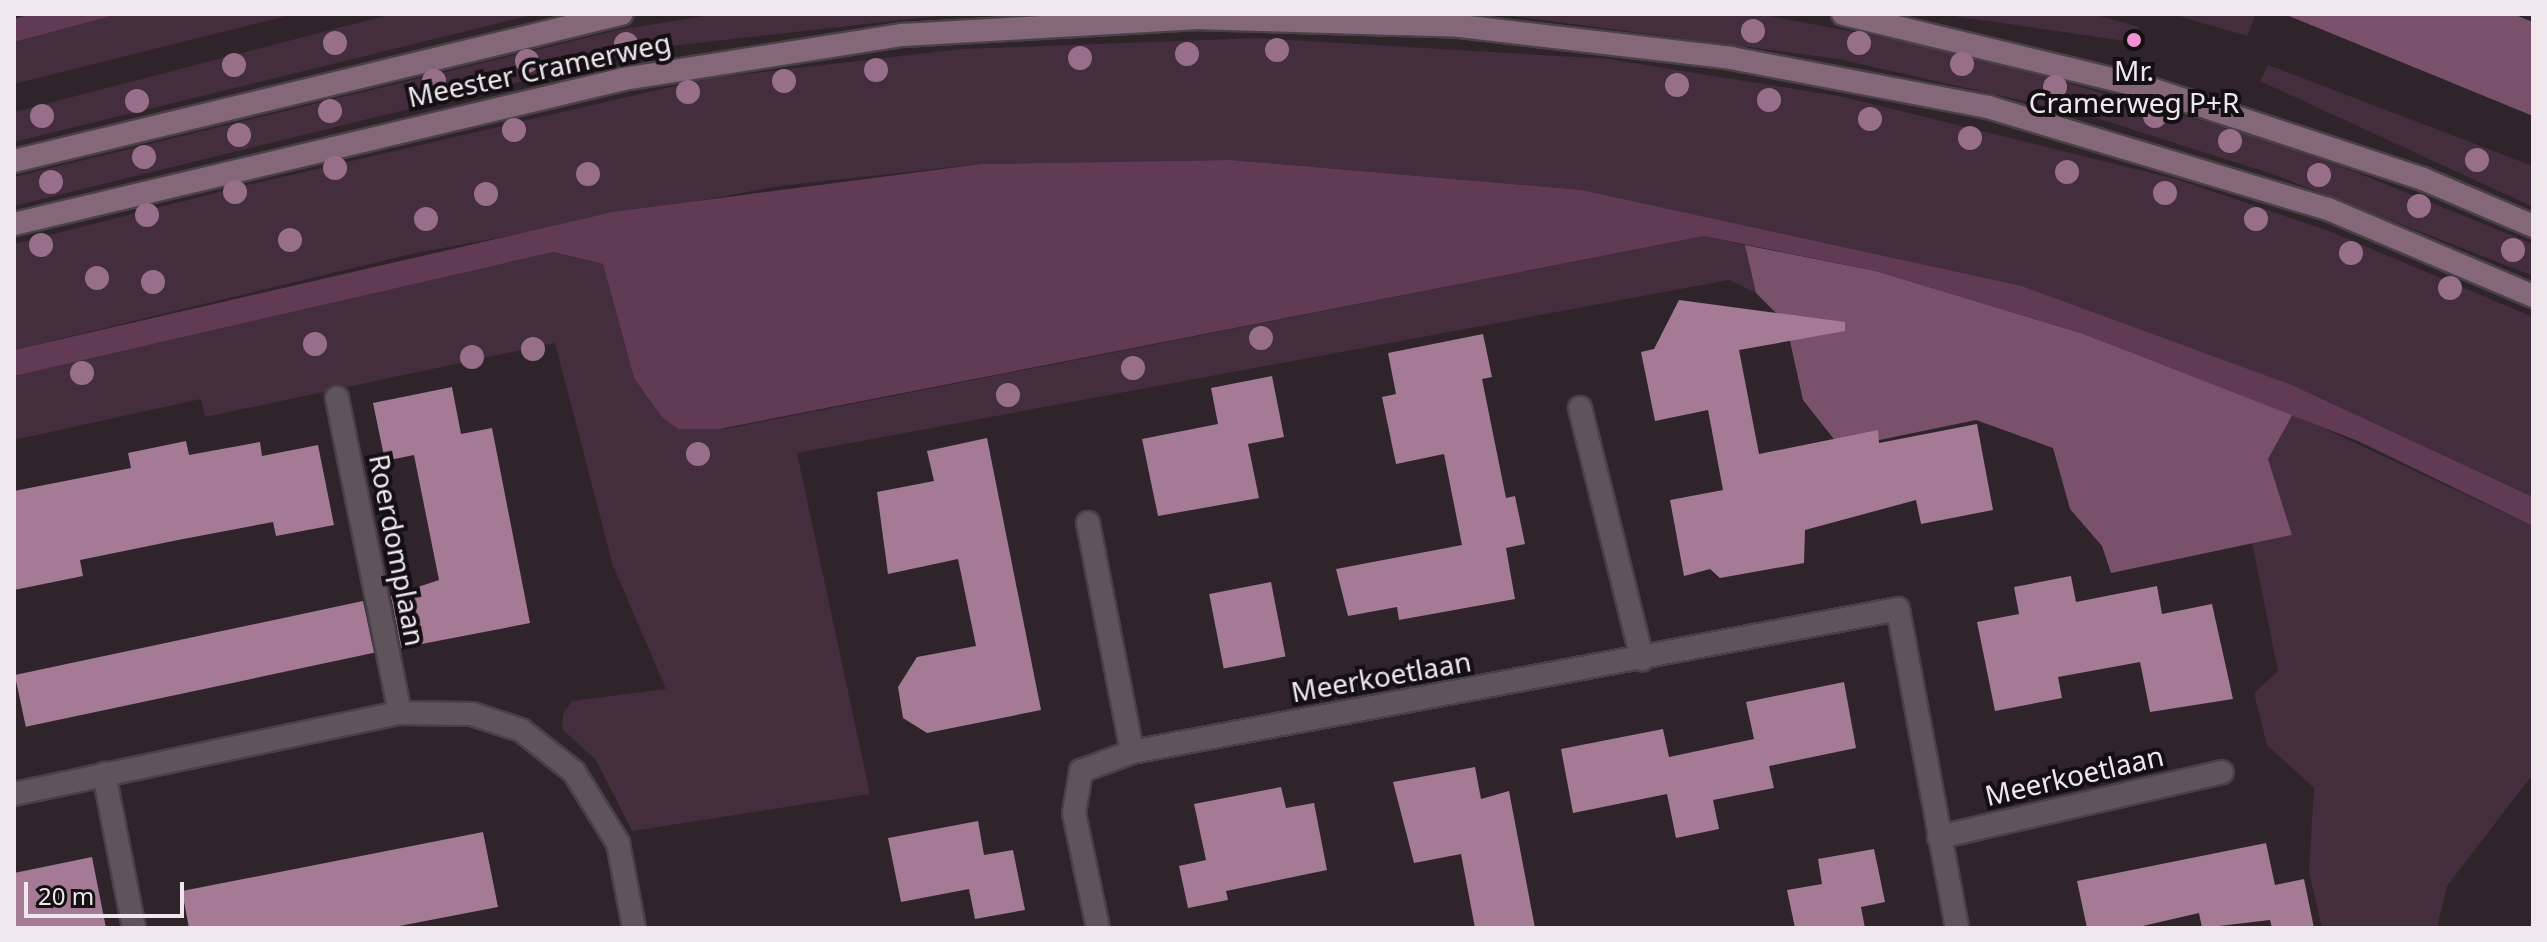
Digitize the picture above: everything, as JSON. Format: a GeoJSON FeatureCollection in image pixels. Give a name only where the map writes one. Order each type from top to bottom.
{"type":"FeatureCollection","features":[{"type":"Feature","properties":{"kind":"main road","name":"Meester Cramerweg"},"geometry":{"type":"LineString","coordinates":[[14,161],[621,14]]}},
{"type":"Feature","properties":{"kind":"main road"},"geometry":{"type":"LineString","coordinates":[[1843,14],[2145,87],[2423,179],[2533,226]]}},
{"type":"Feature","properties":{"kind":"main road","name":"Meester Cramerweg"},"geometry":{"type":"LineString","coordinates":[[14,224],[624,79],[903,35],[1195,18],[1429,25],[1731,58],[1988,107],[2328,209],[2533,296]]}},
{"type":"Feature","properties":{"kind":"street","name":"Roerdomplaan"},"geometry":{"type":"LineString","coordinates":[[337,398],[400,713]]}},
{"type":"Feature","properties":{"kind":"street"},"geometry":{"type":"LineString","coordinates":[[1580,408],[1642,659]]}},
{"type":"Feature","properties":{"kind":"street"},"geometry":{"type":"LineString","coordinates":[[1088,523],[1132,752]]}},
{"type":"Feature","properties":{"kind":"street","name":"Meerkoetlaan"},"geometry":{"type":"LineString","coordinates":[[1098,928],[1074,813],[1081,771],[1132,752],[1898,609],[1957,928]]}},
{"type":"Feature","properties":{"kind":"street"},"geometry":{"type":"LineString","coordinates":[[14,794],[400,713],[472,714],[521,730],[574,772],[618,843],[634,928]]}},
{"type":"Feature","properties":{"kind":"street","name":"Meerkoetlaan"},"geometry":{"type":"LineString","coordinates":[[1939,837],[2222,772]]}},
{"type":"Feature","properties":{"kind":"street"},"geometry":{"type":"LineString","coordinates":[[104,774],[134,928]]}},
{"type":"Feature","properties":{"kind":"shaded area"},"geometry":{"type":"Polygon","coordinates":[[[31,14],[119,14],[14,42],[14,19],[31,14]]]}},
{"type":"Feature","properties":{"kind":"shaded area"},"geometry":{"type":"Polygon","coordinates":[[[119,14],[295,14],[14,84],[14,42],[119,14]]]}},
{"type":"Feature","properties":{"kind":"shaded area"},"geometry":{"type":"Polygon","coordinates":[[[392,14],[536,14],[14,142],[14,112],[392,14]]]}},
{"type":"Feature","properties":{"kind":"shaded area"},"geometry":{"type":"Polygon","coordinates":[[[716,14],[955,14],[662,47],[14,206],[14,177],[618,30],[716,14]]]}},
{"type":"Feature","properties":{"kind":"shaded area"},"geometry":{"type":"Polygon","coordinates":[[[1496,14],[1760,14],[1949,50],[2242,132],[2358,173],[2533,244],[2533,276],[2275,175],[2090,116],[1838,59],[1496,14]]]}},
{"type":"Feature","properties":{"kind":"shaded area"},"geometry":{"type":"Polygon","coordinates":[[[1940,14],[2093,14],[2139,27],[2131,42],[1940,14]]]}},
{"type":"Feature","properties":{"kind":"shaded area"},"geometry":{"type":"Polygon","coordinates":[[[2171,14],[2256,14],[2247,36],[2171,14]]]}},
{"type":"Feature","properties":{"kind":"shaded area"},"geometry":{"type":"Polygon","coordinates":[[[2284,14],[2513,14],[2533,22],[2533,116],[2284,14]]]}},
{"type":"Feature","properties":{"kind":"shaded area"},"geometry":{"type":"Polygon","coordinates":[[[1258,38],[1609,59],[1844,97],[2176,179],[2329,231],[2533,317],[2533,497],[2292,385],[2022,286],[1582,190],[1231,160],[981,164],[780,186],[411,254],[14,350],[14,244],[247,185],[705,79],[961,49],[1258,38]]]}},
{"type":"Feature","properties":{"kind":"shaded area"},"geometry":{"type":"Polygon","coordinates":[[[2268,65],[2533,166],[2533,207],[2260,81],[2268,65]]]}},
{"type":"Feature","properties":{"kind":"shaded area"},"geometry":{"type":"Polygon","coordinates":[[[1231,160],[1582,190],[2022,286],[2292,385],[2533,497],[2533,526],[2358,441],[2081,333],[1876,271],[1704,236],[719,429],[678,429],[662,417],[634,378],[603,264],[553,252],[14,376],[14,350],[613,212],[981,164],[1231,160]]]}},
{"type":"Feature","properties":{"kind":"shaded area"},"geometry":{"type":"Polygon","coordinates":[[[1704,236],[1745,245],[1756,293],[1729,280],[797,453],[870,794],[632,831],[596,760],[562,729],[563,714],[572,701],[666,689],[613,566],[555,343],[205,417],[201,399],[14,440],[14,376],[552,252],[603,264],[634,378],[725,429],[1704,236]]]}},
{"type":"Feature","properties":{"kind":"shaded area"},"geometry":{"type":"Polygon","coordinates":[[[1745,245],[1876,271],[2081,333],[2293,414],[2268,459],[2292,535],[2111,573],[2102,546],[2070,509],[2053,448],[1976,420],[1841,448],[1803,400],[1786,323],[1756,293],[1745,245]]]}},
{"type":"Feature","properties":{"kind":"shaded area"},"geometry":{"type":"Polygon","coordinates":[[[2293,414],[2533,526],[2533,774],[2447,886],[2437,928],[2322,928],[2309,872],[2314,788],[2267,745],[2254,693],[2278,671],[2252,543],[2292,535],[2268,459],[2293,414]]]}},
{"type":"Feature","properties":{"kind":"building"},"geometry":{"type":"Polygon","coordinates":[[[1679,300],[1845,322],[1845,331],[1739,350],[1759,454],[1878,430],[1879,443],[1977,424],[1993,510],[1921,524],[1916,500],[1805,530],[1804,563],[1720,578],[1710,569],[1684,576],[1670,500],[1723,490],[1708,410],[1655,421],[1641,352],[1654,349],[1679,300]]]}},
{"type":"Feature","properties":{"kind":"building"},"geometry":{"type":"Polygon","coordinates":[[[1483,334],[1492,377],[1482,379],[1506,498],[1515,496],[1525,544],[1506,548],[1515,599],[1399,620],[1397,607],[1348,616],[1336,569],[1462,545],[1444,454],[1396,464],[1382,397],[1396,394],[1388,353],[1483,334]]]}},
{"type":"Feature","properties":{"kind":"building"},"geometry":{"type":"Polygon","coordinates":[[[1272,376],[1284,437],[1248,444],[1259,498],[1158,516],[1142,439],[1218,424],[1211,388],[1272,376]]]}},
{"type":"Feature","properties":{"kind":"building"},"geometry":{"type":"Polygon","coordinates":[[[452,387],[461,434],[492,428],[530,623],[401,648],[391,596],[439,580],[414,455],[385,461],[373,403],[452,387]]]}},
{"type":"Feature","properties":{"kind":"building"},"geometry":{"type":"Polygon","coordinates":[[[987,438],[1041,710],[927,733],[903,718],[898,687],[917,657],[976,646],[958,559],[888,574],[877,492],[934,481],[927,451],[987,438]]]}},
{"type":"Feature","properties":{"kind":"building"},"geometry":{"type":"Polygon","coordinates":[[[186,441],[189,455],[260,442],[262,456],[318,445],[334,525],[276,536],[273,522],[178,540],[80,560],[83,576],[14,590],[14,491],[131,468],[128,453],[186,441]]]}},
{"type":"Feature","properties":{"kind":"building"},"geometry":{"type":"Polygon","coordinates":[[[2071,576],[2076,602],[2157,586],[2162,614],[2212,604],[2233,699],[2150,712],[2140,662],[2058,677],[2062,698],[1995,711],[1977,622],[2019,614],[2014,587],[2071,576]]]}},
{"type":"Feature","properties":{"kind":"building"},"geometry":{"type":"Polygon","coordinates":[[[1271,582],[1286,657],[1224,669],[1209,594],[1271,582]]]}},
{"type":"Feature","properties":{"kind":"building"},"geometry":{"type":"Polygon","coordinates":[[[363,601],[374,653],[26,727],[15,675],[363,601]]]}},
{"type":"Feature","properties":{"kind":"building"},"geometry":{"type":"Polygon","coordinates":[[[1844,682],[1856,748],[1769,766],[1774,788],[1713,800],[1719,829],[1676,838],[1667,794],[1573,813],[1561,749],[1663,729],[1669,757],[1754,739],[1746,702],[1844,682]]]}},
{"type":"Feature","properties":{"kind":"building"},"geometry":{"type":"Polygon","coordinates":[[[1475,767],[1481,799],[1509,791],[1535,928],[1475,928],[1461,854],[1414,863],[1393,782],[1475,767]]]}},
{"type":"Feature","properties":{"kind":"building"},"geometry":{"type":"Polygon","coordinates":[[[1281,787],[1286,808],[1314,803],[1327,870],[1226,891],[1228,900],[1188,908],[1179,866],[1206,860],[1194,804],[1281,787]]]}},
{"type":"Feature","properties":{"kind":"building"},"geometry":{"type":"Polygon","coordinates":[[[978,821],[984,855],[1013,850],[1025,910],[975,919],[969,889],[901,902],[888,838],[978,821]]]}},
{"type":"Feature","properties":{"kind":"building"},"geometry":{"type":"Polygon","coordinates":[[[483,832],[498,907],[389,928],[189,928],[182,891],[483,832]]]}},
{"type":"Feature","properties":{"kind":"building"},"geometry":{"type":"Polygon","coordinates":[[[2266,843],[2275,885],[2304,879],[2314,928],[2272,928],[2270,920],[2202,928],[2199,913],[2134,928],[2087,928],[2077,881],[2266,843]]]}},
{"type":"Feature","properties":{"kind":"building"},"geometry":{"type":"Polygon","coordinates":[[[1874,849],[1885,902],[1861,907],[1865,928],[1795,928],[1787,890],[1822,884],[1818,859],[1874,849]]]}},
{"type":"Feature","properties":{"kind":"building"},"geometry":{"type":"Polygon","coordinates":[[[92,857],[106,928],[14,928],[14,873],[92,857]]]}},
{"type":"Feature","properties":{"kind":"place","name":"Mr. Cramerweg P+R"},"geometry":{"type":"Point","coordinates":[2134,40]}}]}
